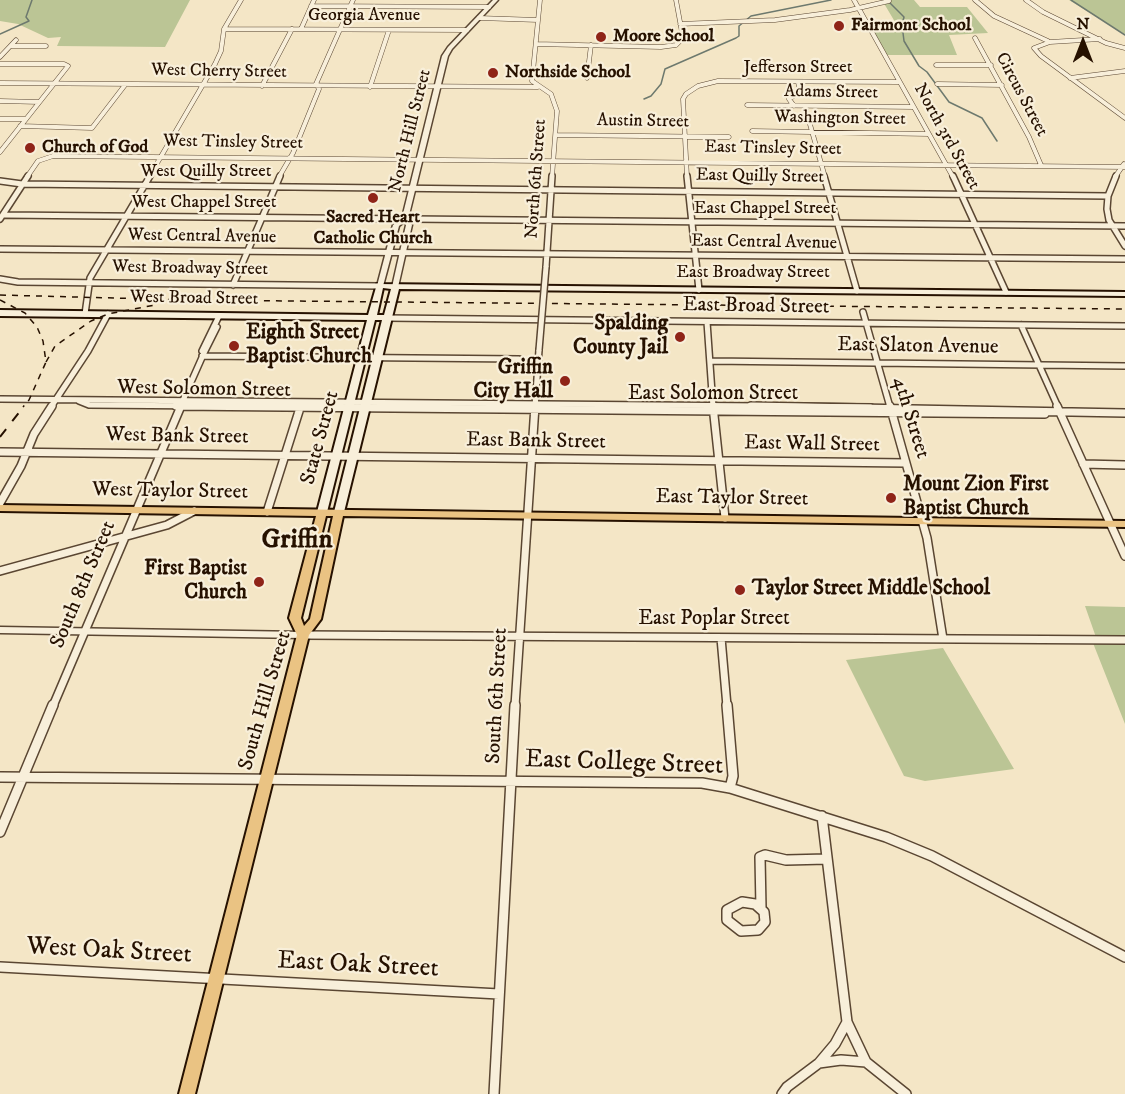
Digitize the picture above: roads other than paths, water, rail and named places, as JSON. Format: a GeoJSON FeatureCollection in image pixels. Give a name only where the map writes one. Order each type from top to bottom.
{"type":"FeatureCollection","features":[{"type":"Feature","properties":{"kind":"main road","name":"East Broadway Street"},"geometry":{"type":"LineString","coordinates":[[380,286],[1125,294]]}},
{"type":"Feature","properties":{"kind":"main road","name":"State Street"},"geometry":{"type":"LineString","coordinates":[[303,635],[295,618],[380,286]]}},
{"type":"Feature","properties":{"kind":"main road","name":"South Hill Street"},"geometry":{"type":"LineString","coordinates":[[187,1094],[303,635],[315,619],[395,287]]}},
{"type":"Feature","properties":{"kind":"main road","name":"West Broad Street"},"geometry":{"type":"LineString","coordinates":[[0,312],[387,318]]}},
{"type":"Feature","properties":{"kind":"main road","name":"West Taylor Street"},"geometry":{"type":"LineString","coordinates":[[0,508],[339,513]]}},
{"type":"Feature","properties":{"kind":"main road","name":"East Taylor Street"},"geometry":{"type":"LineString","coordinates":[[339,513],[1125,524]]}},
{"type":"Feature","properties":{"kind":"street"},"geometry":{"type":"LineString","coordinates":[[85,314],[89,283],[203,86],[221,51],[224,29],[241,0]]}},
{"type":"Feature","properties":{"kind":"street"},"geometry":{"type":"LineString","coordinates":[[301,29],[314,0]]}},
{"type":"Feature","properties":{"kind":"street"},"geometry":{"type":"LineString","coordinates":[[233,285],[275,186],[293,153],[319,89],[316,84],[353,0]]}},
{"type":"Feature","properties":{"kind":"street","name":"North Hill Street"},"geometry":{"type":"LineString","coordinates":[[395,287],[409,225],[405,219],[412,188],[450,48],[496,0]]}},
{"type":"Feature","properties":{"kind":"street"},"geometry":{"type":"LineString","coordinates":[[538,87],[532,81],[540,0]]}},
{"type":"Feature","properties":{"kind":"street"},"geometry":{"type":"LineString","coordinates":[[536,44],[661,47],[676,45],[683,38],[676,0]]}},
{"type":"Feature","properties":{"kind":"street","name":"North 3rd Street"},"geometry":{"type":"LineString","coordinates":[[854,0],[946,164],[1006,292]]}},
{"type":"Feature","properties":{"kind":"street"},"geometry":{"type":"LineString","coordinates":[[975,0],[994,16],[1050,42]]}},
{"type":"Feature","properties":{"kind":"street"},"geometry":{"type":"LineString","coordinates":[[1026,0],[1043,12],[1100,39],[1125,48]]}},
{"type":"Feature","properties":{"kind":"street"},"geometry":{"type":"LineString","coordinates":[[680,24],[775,20],[858,9],[889,1]]}},
{"type":"Feature","properties":{"kind":"street"},"geometry":{"type":"LineString","coordinates":[[311,6],[489,7]]}},
{"type":"Feature","properties":{"kind":"street"},"geometry":{"type":"LineString","coordinates":[[479,18],[538,20]]}},
{"type":"Feature","properties":{"kind":"street","name":"Georgia Avenue"},"geometry":{"type":"LineString","coordinates":[[224,29],[467,30]]}},
{"type":"Feature","properties":{"kind":"street"},"geometry":{"type":"LineString","coordinates":[[262,86],[292,29]]}},
{"type":"Feature","properties":{"kind":"street"},"geometry":{"type":"LineString","coordinates":[[370,87],[389,30]]}},
{"type":"Feature","properties":{"kind":"street","name":"Circus Street"},"geometry":{"type":"LineString","coordinates":[[975,38],[1029,136],[1041,165]]}},
{"type":"Feature","properties":{"kind":"street"},"geometry":{"type":"LineString","coordinates":[[1100,39],[1050,42],[1035,45],[1034,48],[1070,78],[1125,118]]}},
{"type":"Feature","properties":{"kind":"street"},"geometry":{"type":"LineString","coordinates":[[0,57],[16,40]]}},
{"type":"Feature","properties":{"kind":"street"},"geometry":{"type":"LineString","coordinates":[[587,78],[591,45]]}},
{"type":"Feature","properties":{"kind":"street"},"geometry":{"type":"LineString","coordinates":[[11,46],[46,46]]}},
{"type":"Feature","properties":{"kind":"street"},"geometry":{"type":"LineString","coordinates":[[0,64],[68,65],[0,152]]}},
{"type":"Feature","properties":{"kind":"street"},"geometry":{"type":"LineString","coordinates":[[936,65],[991,65]]}},
{"type":"Feature","properties":{"kind":"street"},"geometry":{"type":"LineString","coordinates":[[1070,78],[1125,71]]}},
{"type":"Feature","properties":{"kind":"street","name":"Jefferson Street"},"geometry":{"type":"LineString","coordinates":[[684,136],[683,99],[689,90],[698,86],[728,81],[898,82]]}},
{"type":"Feature","properties":{"kind":"street"},"geometry":{"type":"LineString","coordinates":[[794,106],[789,99],[800,92],[798,82]]}},
{"type":"Feature","properties":{"kind":"street","name":"West Cherry Street"},"geometry":{"type":"LineString","coordinates":[[0,83],[538,87]]}},
{"type":"Feature","properties":{"kind":"street"},"geometry":{"type":"LineString","coordinates":[[937,84],[1002,85]]}},
{"type":"Feature","properties":{"kind":"street"},"geometry":{"type":"LineString","coordinates":[[20,126],[92,128],[125,85]]}},
{"type":"Feature","properties":{"kind":"street","name":"North 6th Street"},"geometry":{"type":"LineString","coordinates":[[538,87],[552,94],[557,111],[543,300]]}},
{"type":"Feature","properties":{"kind":"street"},"geometry":{"type":"LineString","coordinates":[[0,101],[39,102]]}},
{"type":"Feature","properties":{"kind":"street","name":"Adams Street"},"geometry":{"type":"LineString","coordinates":[[747,105],[914,107]]}},
{"type":"Feature","properties":{"kind":"street"},"geometry":{"type":"LineString","coordinates":[[805,106],[856,291]]}},
{"type":"Feature","properties":{"kind":"street"},"geometry":{"type":"LineString","coordinates":[[0,119],[26,119]]}},
{"type":"Feature","properties":{"kind":"street","name":"Washington Street"},"geometry":{"type":"LineString","coordinates":[[752,131],[928,134]]}},
{"type":"Feature","properties":{"kind":"street","name":"Austin Street"},"geometry":{"type":"LineString","coordinates":[[556,135],[729,136]]}},
{"type":"Feature","properties":{"kind":"street"},"geometry":{"type":"LineString","coordinates":[[684,136],[699,290]]}},
{"type":"Feature","properties":{"kind":"street","name":"West Tinsley Street"},"geometry":{"type":"LineString","coordinates":[[22,184],[38,161],[45,157],[420,159]]}},
{"type":"Feature","properties":{"kind":"street","name":"East Tinsley Street"},"geometry":{"type":"LineString","coordinates":[[420,159],[1124,166]]}},
{"type":"Feature","properties":{"kind":"street"},"geometry":{"type":"LineString","coordinates":[[1124,166],[1108,196],[1107,209],[1112,226],[1125,246]]}},
{"type":"Feature","properties":{"kind":"street","name":"West Quilly Street"},"geometry":{"type":"LineString","coordinates":[[0,181],[22,184],[412,188]]}},
{"type":"Feature","properties":{"kind":"street"},"geometry":{"type":"LineString","coordinates":[[2,217],[22,184]]}},
{"type":"Feature","properties":{"kind":"street","name":"East Quilly Street"},"geometry":{"type":"LineString","coordinates":[[412,188],[1108,196]]}},
{"type":"Feature","properties":{"kind":"street","name":"West Chappel Street"},"geometry":{"type":"LineString","coordinates":[[2,217],[405,219]]}},
{"type":"Feature","properties":{"kind":"street","name":"East Chappel Street"},"geometry":{"type":"LineString","coordinates":[[405,219],[1125,226]]}},
{"type":"Feature","properties":{"kind":"street","name":"State Street"},"geometry":{"type":"LineString","coordinates":[[380,286],[396,225],[405,219]]}},
{"type":"Feature","properties":{"kind":"street","name":"West Central Avenue"},"geometry":{"type":"LineString","coordinates":[[0,249],[403,253]]}},
{"type":"Feature","properties":{"kind":"street","name":"East Central Avenue"},"geometry":{"type":"LineString","coordinates":[[403,253],[1125,259]]}},
{"type":"Feature","properties":{"kind":"street","name":"West Broadway Street"},"geometry":{"type":"LineString","coordinates":[[0,279],[18,282],[380,286]]}},
{"type":"Feature","properties":{"kind":"street","name":"South 6th Street"},"geometry":{"type":"LineString","coordinates":[[494,1094],[519,636],[543,300]]}},
{"type":"Feature","properties":{"kind":"street","name":"4th Street"},"geometry":{"type":"LineString","coordinates":[[863,312],[889,410],[923,522],[943,639]]}},
{"type":"Feature","properties":{"kind":"street"},"geometry":{"type":"LineString","coordinates":[[0,503],[21,466],[34,435],[108,314]]}},
{"type":"Feature","properties":{"kind":"street","name":"South 8th Street"},"geometry":{"type":"LineString","coordinates":[[0,832],[159,453],[203,354],[207,351],[219,316]]}},
{"type":"Feature","properties":{"kind":"street","name":"East Broad Street"},"geometry":{"type":"LineString","coordinates":[[387,318],[1125,326]]}},
{"type":"Feature","properties":{"kind":"street"},"geometry":{"type":"LineString","coordinates":[[707,322],[713,409],[725,518]]}},
{"type":"Feature","properties":{"kind":"street"},"geometry":{"type":"LineString","coordinates":[[1021,326],[1125,556]]}},
{"type":"Feature","properties":{"kind":"street"},"geometry":{"type":"LineString","coordinates":[[203,354],[519,359]]}},
{"type":"Feature","properties":{"kind":"street","name":"East Slaton Avenue"},"geometry":{"type":"LineString","coordinates":[[711,362],[1125,366]]}},
{"type":"Feature","properties":{"kind":"street","name":"West Solomon Street"},"geometry":{"type":"LineString","coordinates":[[0,399],[79,401],[88,405],[366,404]]}},
{"type":"Feature","properties":{"kind":"street","name":"West Solomon Street"},"geometry":{"type":"LineString","coordinates":[[181,403],[300,408],[351,404]]}},
{"type":"Feature","properties":{"kind":"street","name":"East Solomon Street"},"geometry":{"type":"LineString","coordinates":[[366,404],[1051,414],[1059,412],[1125,413]]}},
{"type":"Feature","properties":{"kind":"street"},"geometry":{"type":"LineString","coordinates":[[267,512],[300,408]]}},
{"type":"Feature","properties":{"kind":"street","name":"West Bank Street"},"geometry":{"type":"LineString","coordinates":[[0,452],[353,456]]}},
{"type":"Feature","properties":{"kind":"street","name":"East Bank Street"},"geometry":{"type":"LineString","coordinates":[[353,456],[718,461]]}},
{"type":"Feature","properties":{"kind":"street","name":"East Wall Street"},"geometry":{"type":"LineString","coordinates":[[718,461],[906,463]]}},
{"type":"Feature","properties":{"kind":"street"},"geometry":{"type":"LineString","coordinates":[[1083,464],[1125,465]]}},
{"type":"Feature","properties":{"kind":"street"},"geometry":{"type":"LineString","coordinates":[[0,571],[167,525],[194,511]]}},
{"type":"Feature","properties":{"kind":"street"},"geometry":{"type":"LineString","coordinates":[[0,630],[303,635]]}},
{"type":"Feature","properties":{"kind":"street","name":"East Poplar Street"},"geometry":{"type":"LineString","coordinates":[[303,635],[1125,640]]}},
{"type":"Feature","properties":{"kind":"street"},"geometry":{"type":"LineString","coordinates":[[721,638],[733,776],[730,788]]}},
{"type":"Feature","properties":{"kind":"street","name":"East College Street"},"geometry":{"type":"LineString","coordinates":[[0,777],[702,783],[730,788],[886,837],[932,856],[1125,957]]}},
{"type":"Feature","properties":{"kind":"street"},"geometry":{"type":"LineString","coordinates":[[822,816],[842,961],[847,1022],[861,1047],[866,1062],[906,1094]]}},
{"type":"Feature","properties":{"kind":"street"},"geometry":{"type":"LineString","coordinates":[[761,908],[760,857],[765,855],[786,860],[827,859]]}},
{"type":"Feature","properties":{"kind":"street","name":"West Oak Street"},"geometry":{"type":"LineString","coordinates":[[0,967],[215,979]]}},
{"type":"Feature","properties":{"kind":"street","name":"East Oak Street"},"geometry":{"type":"LineString","coordinates":[[215,979],[499,994]]}},
{"type":"Feature","properties":{"kind":"street"},"geometry":{"type":"LineString","coordinates":[[782,1094],[787,1087],[819,1063],[836,1044],[847,1022]]}},
{"type":"Feature","properties":{"kind":"street"},"geometry":{"type":"LineString","coordinates":[[819,1063],[841,1060],[866,1062]]}},
{"type":"Feature","properties":{"kind":"waterway"},"geometry":{"type":"LineString","coordinates":[[0,34],[29,21],[26,17],[32,0]]}},
{"type":"Feature","properties":{"kind":"waterway"},"geometry":{"type":"LineString","coordinates":[[644,99],[651,96],[661,84],[665,69],[736,38],[739,36],[739,26],[751,16],[831,0]]}},
{"type":"Feature","properties":{"kind":"waterway"},"geometry":{"type":"LineString","coordinates":[[1071,0],[1125,35]]}},
{"type":"Feature","properties":{"kind":"waterway"},"geometry":{"type":"LineString","coordinates":[[888,1],[904,17],[902,25],[904,41],[919,66],[927,72],[949,102],[982,118],[997,141]]}},
{"type":"Feature","properties":{"kind":"railway"},"geometry":{"type":"LineString","coordinates":[[0,295],[188,300],[1125,309]]}},
{"type":"Feature","properties":{"kind":"railway"},"geometry":{"type":"LineString","coordinates":[[0,300],[25,313],[37,327],[43,341],[46,362]]}},
{"type":"Feature","properties":{"kind":"railway"},"geometry":{"type":"LineString","coordinates":[[46,362],[55,346],[91,321],[108,314],[155,305]]}},
{"type":"Feature","properties":{"kind":"railway"},"geometry":{"type":"LineString","coordinates":[[23,407],[29,400],[46,362]]}},
{"type":"Feature","properties":{"kind":"railway"},"geometry":{"type":"LineString","coordinates":[[0,437],[24,406]]}},
{"type":"Feature","properties":{"kind":"place","name":"Fairmont School"},"geometry":{"type":"Point","coordinates":[839,26]}},
{"type":"Feature","properties":{"kind":"place","name":"Moore School"},"geometry":{"type":"Point","coordinates":[601,37]}},
{"type":"Feature","properties":{"kind":"place","name":"Northside School"},"geometry":{"type":"Point","coordinates":[493,73]}},
{"type":"Feature","properties":{"kind":"place","name":"Church of God"},"geometry":{"type":"Point","coordinates":[30,148]}},
{"type":"Feature","properties":{"kind":"place","name":"Sacred Heart Catholic Church"},"geometry":{"type":"Point","coordinates":[373,198]}},
{"type":"Feature","properties":{"kind":"place","name":"Spalding County Jail"},"geometry":{"type":"Point","coordinates":[680,337]}},
{"type":"Feature","properties":{"kind":"place","name":"Eighth Street Baptist Church"},"geometry":{"type":"Point","coordinates":[234,346]}},
{"type":"Feature","properties":{"kind":"place","name":"Griffin City Hall"},"geometry":{"type":"Point","coordinates":[565,381]}},
{"type":"Feature","properties":{"kind":"place","name":"Mount Zion First Baptist Church"},"geometry":{"type":"Point","coordinates":[891,498]}},
{"type":"Feature","properties":{"kind":"place","name":"First Baptist Church"},"geometry":{"type":"Point","coordinates":[259,582]}},
{"type":"Feature","properties":{"kind":"place","name":"Taylor Street Middle School"},"geometry":{"type":"Point","coordinates":[740,590]}},
{"type":"Feature","properties":{"kind":"district","name":"Griffin"},"geometry":{"type":"Point","coordinates":[297,541]}}]}
